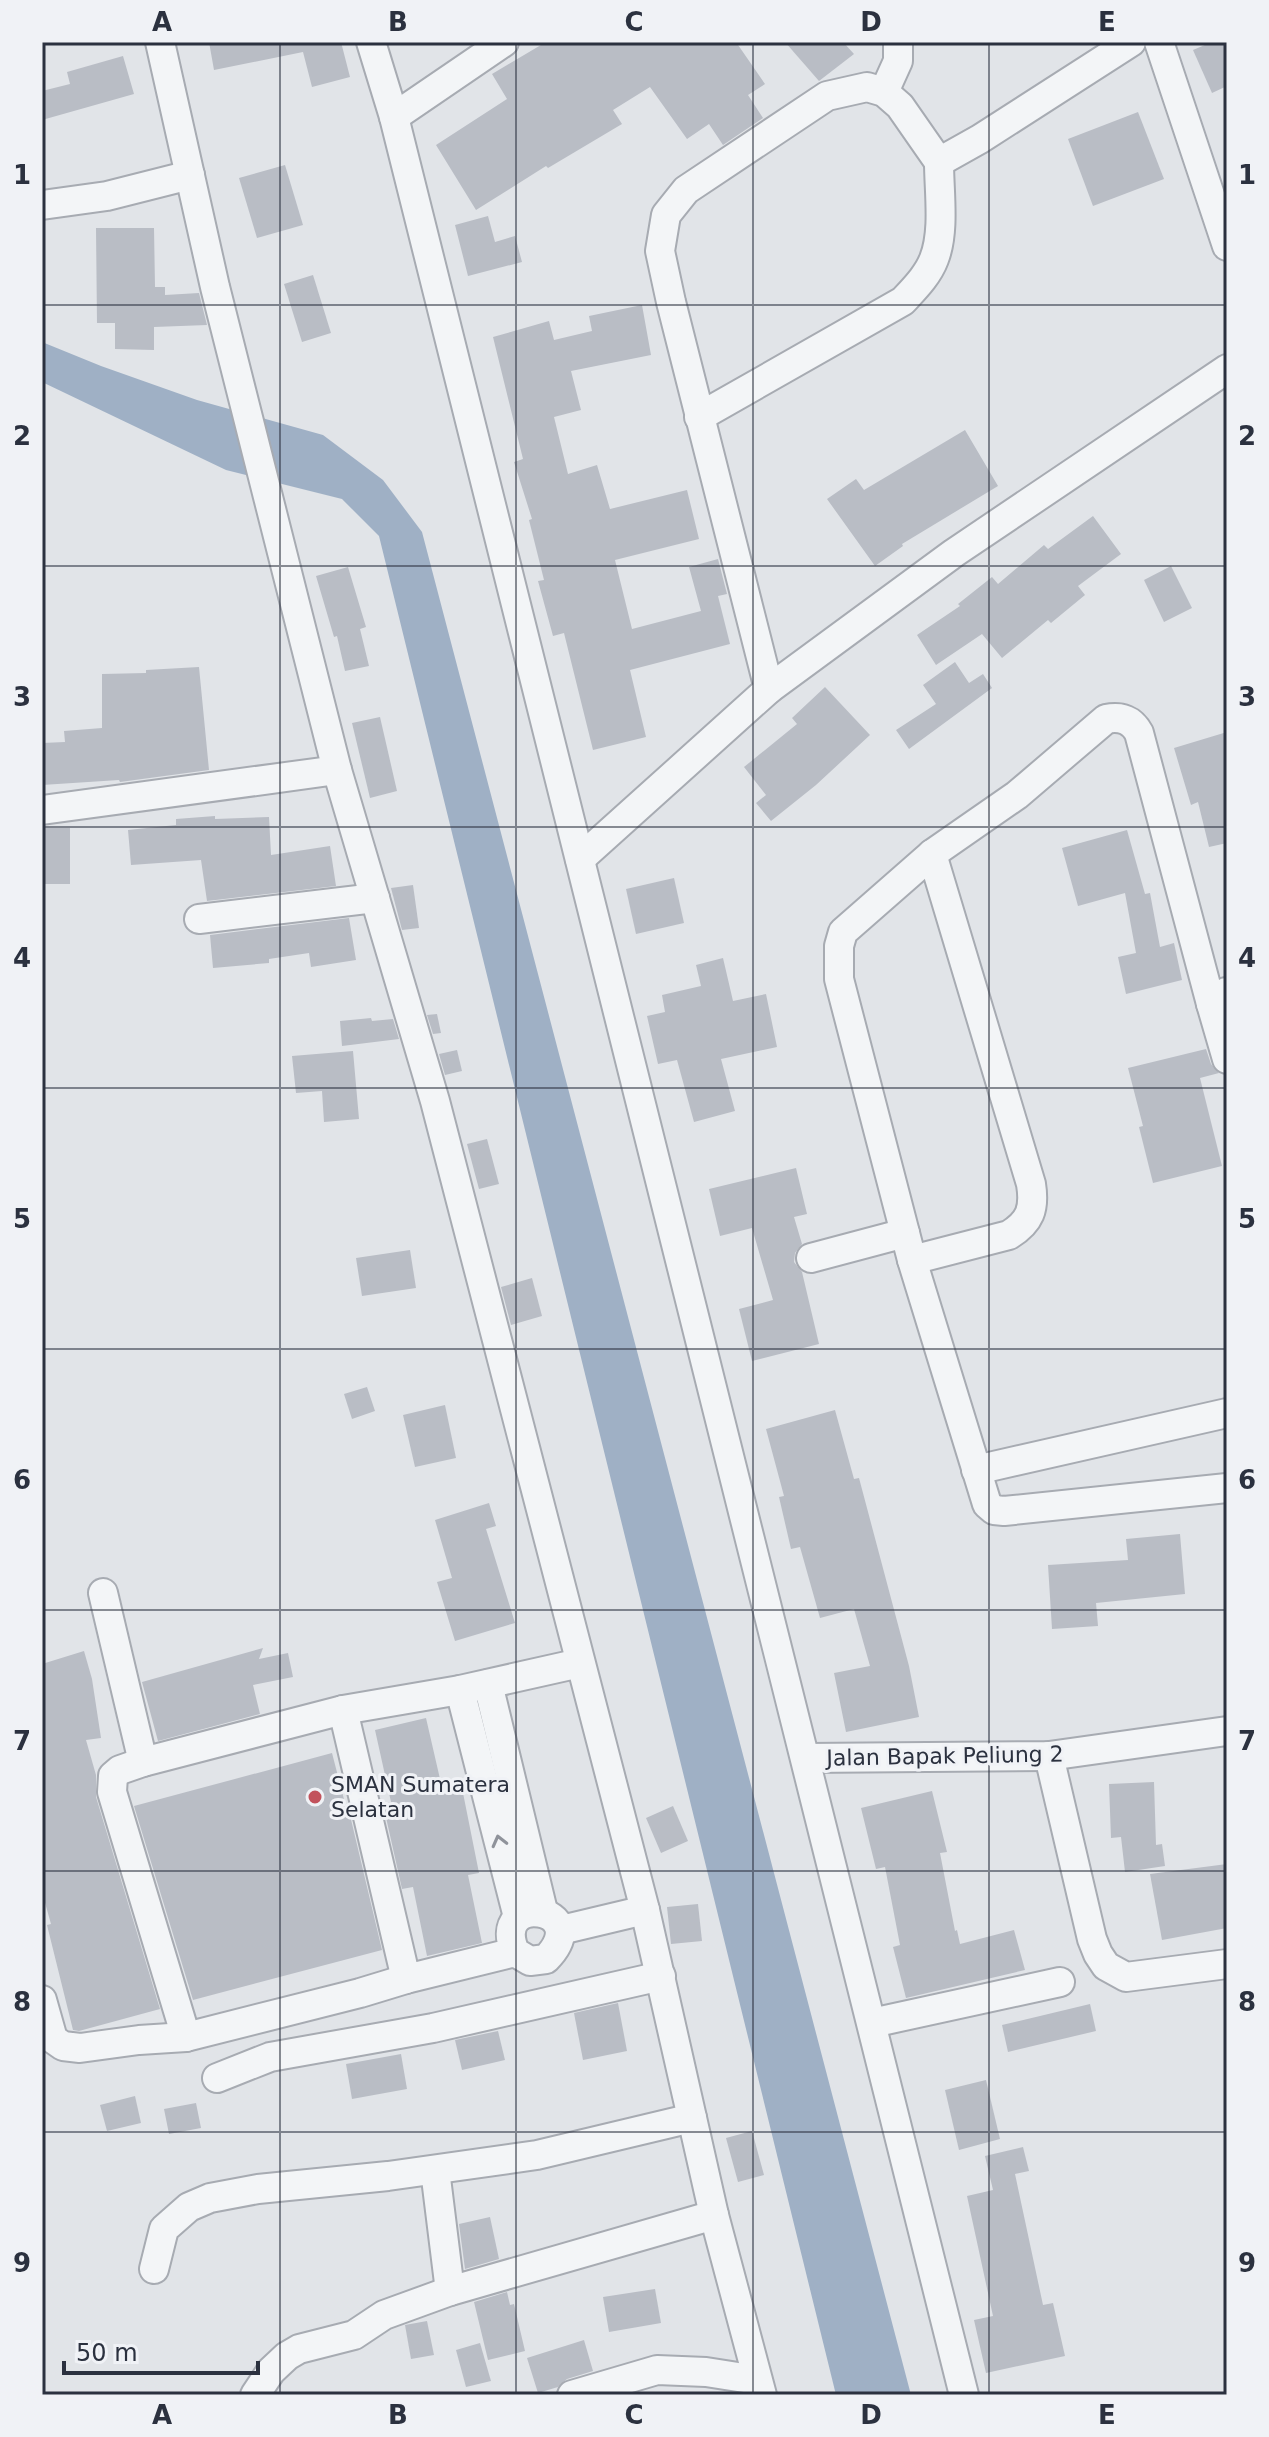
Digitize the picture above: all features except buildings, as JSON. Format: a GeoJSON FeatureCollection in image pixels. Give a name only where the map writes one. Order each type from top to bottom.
{"type":"FeatureCollection","features":[{"type":"Feature","properties":{"kind":"street"},"geometry":{"type":"LineString","coordinates":[[160,42],[242,393],[337,770],[435,1101],[645,1910],[714,2215],[760,2388]]}},
{"type":"Feature","properties":{"kind":"street"},"geometry":{"type":"LineString","coordinates":[[371,42],[394,117],[964,2395]]}},
{"type":"Feature","properties":{"kind":"street"},"geometry":{"type":"LineString","coordinates":[[394,117],[504,42]]}},
{"type":"Feature","properties":{"kind":"street"},"geometry":{"type":"LineString","coordinates":[[884,92],[898,61],[898,42]]}},
{"type":"Feature","properties":{"kind":"street"},"geometry":{"type":"LineString","coordinates":[[939,162],[1131,42]]}},
{"type":"Feature","properties":{"kind":"street"},"geometry":{"type":"LineString","coordinates":[[1159,42],[1227,246]]}},
{"type":"Feature","properties":{"kind":"street"},"geometry":{"type":"LineString","coordinates":[[699,417],[903,301],[921,281],[935,258],[939,228],[939,162],[907,115],[884,92],[867,87],[827,96],[686,190],[666,215],[660,251],[699,417],[769,689]]}},
{"type":"Feature","properties":{"kind":"street"},"geometry":{"type":"LineString","coordinates":[[42,205],[107,196],[190,175]]}},
{"type":"Feature","properties":{"kind":"street"},"geometry":{"type":"LineString","coordinates":[[580,859],[769,689],[954,553],[1227,369]]}},
{"type":"Feature","properties":{"kind":"street"},"geometry":{"type":"LineString","coordinates":[[1227,1059],[1219,998],[1139,733],[1127,719],[1106,719],[1017,795],[932,854],[843,932],[837,963],[839,979],[909,1246],[987,1504],[994,1510],[1004,1511],[1227,1488]]}},
{"type":"Feature","properties":{"kind":"street"},"geometry":{"type":"LineString","coordinates":[[42,810],[337,770]]}},
{"type":"Feature","properties":{"kind":"street"},"geometry":{"type":"LineString","coordinates":[[811,1258],[1009,1235],[1030,1217],[1034,1202],[1031,1184],[932,854]]}},
{"type":"Feature","properties":{"kind":"street"},"geometry":{"type":"LineString","coordinates":[[199,919],[375,898]]}},
{"type":"Feature","properties":{"kind":"street"},"geometry":{"type":"LineString","coordinates":[[976,1470],[1227,1413]]}},
{"type":"Feature","properties":{"kind":"street"},"geometry":{"type":"LineString","coordinates":[[103,1593],[143,1762]]}},
{"type":"Feature","properties":{"kind":"street"},"geometry":{"type":"LineString","coordinates":[[186,2037],[112,1792],[111,1779],[116,1773],[143,1762],[343,1710],[460,1690],[580,1663]]}},
{"type":"Feature","properties":{"kind":"street"},"geometry":{"type":"LineString","coordinates":[[488,1684],[541,1920]]}},
{"type":"Feature","properties":{"kind":"street"},"geometry":{"type":"LineString","coordinates":[[460,1690],[541,1920],[558,1947],[546,1959],[530,1961],[515,1952],[510,1941],[512,1928],[541,1920],[645,1910]]}},
{"type":"Feature","properties":{"kind":"street"},"geometry":{"type":"LineString","coordinates":[[343,1710],[406,1979]]}},
{"type":"Feature","properties":{"kind":"street","name":"Jalan Bapak Peliung 2"},"geometry":{"type":"LineString","coordinates":[[806,1758],[1049,1756],[1227,1731]]}},
{"type":"Feature","properties":{"kind":"street"},"geometry":{"type":"LineString","coordinates":[[1049,1756],[1092,1939],[1106,1966],[1126,1977],[1227,1964]]}},
{"type":"Feature","properties":{"kind":"street"},"geometry":{"type":"LineString","coordinates":[[42,2000],[53,2039],[63,2046],[80,2048],[186,2037],[515,1952]]}},
{"type":"Feature","properties":{"kind":"street"},"geometry":{"type":"LineString","coordinates":[[217,2078],[270,2057],[433,2028],[661,1976]]}},
{"type":"Feature","properties":{"kind":"street"},"geometry":{"type":"LineString","coordinates":[[872,2023],[1060,1982]]}},
{"type":"Feature","properties":{"kind":"street"},"geometry":{"type":"LineString","coordinates":[[154,2269],[164,2229],[189,2207],[210,2198],[258,2189],[435,2170],[537,2155],[692,2118]]}},
{"type":"Feature","properties":{"kind":"street"},"geometry":{"type":"LineString","coordinates":[[435,2170],[450,2291]]}},
{"type":"Feature","properties":{"kind":"street"},"geometry":{"type":"LineString","coordinates":[[255,2395],[271,2371],[287,2356],[299,2349],[354,2335],[384,2315],[450,2291],[714,2215]]}},
{"type":"Feature","properties":{"kind":"street"},"geometry":{"type":"LineString","coordinates":[[572,2395],[657,2370],[706,2372],[760,2388]]}},
{"type":"Feature","properties":{"kind":"water"},"geometry":{"type":"Polygon","coordinates":[[[42,342],[197,400],[323,435],[383,480],[422,532],[911,2395],[836,2395],[379,536],[342,499],[226,470],[42,382],[42,342]]]}},
{"type":"Feature","properties":{"kind":"place","name":"SMAN Sumatera Selatan"},"geometry":{"type":"Point","coordinates":[315,1797]}}]}
